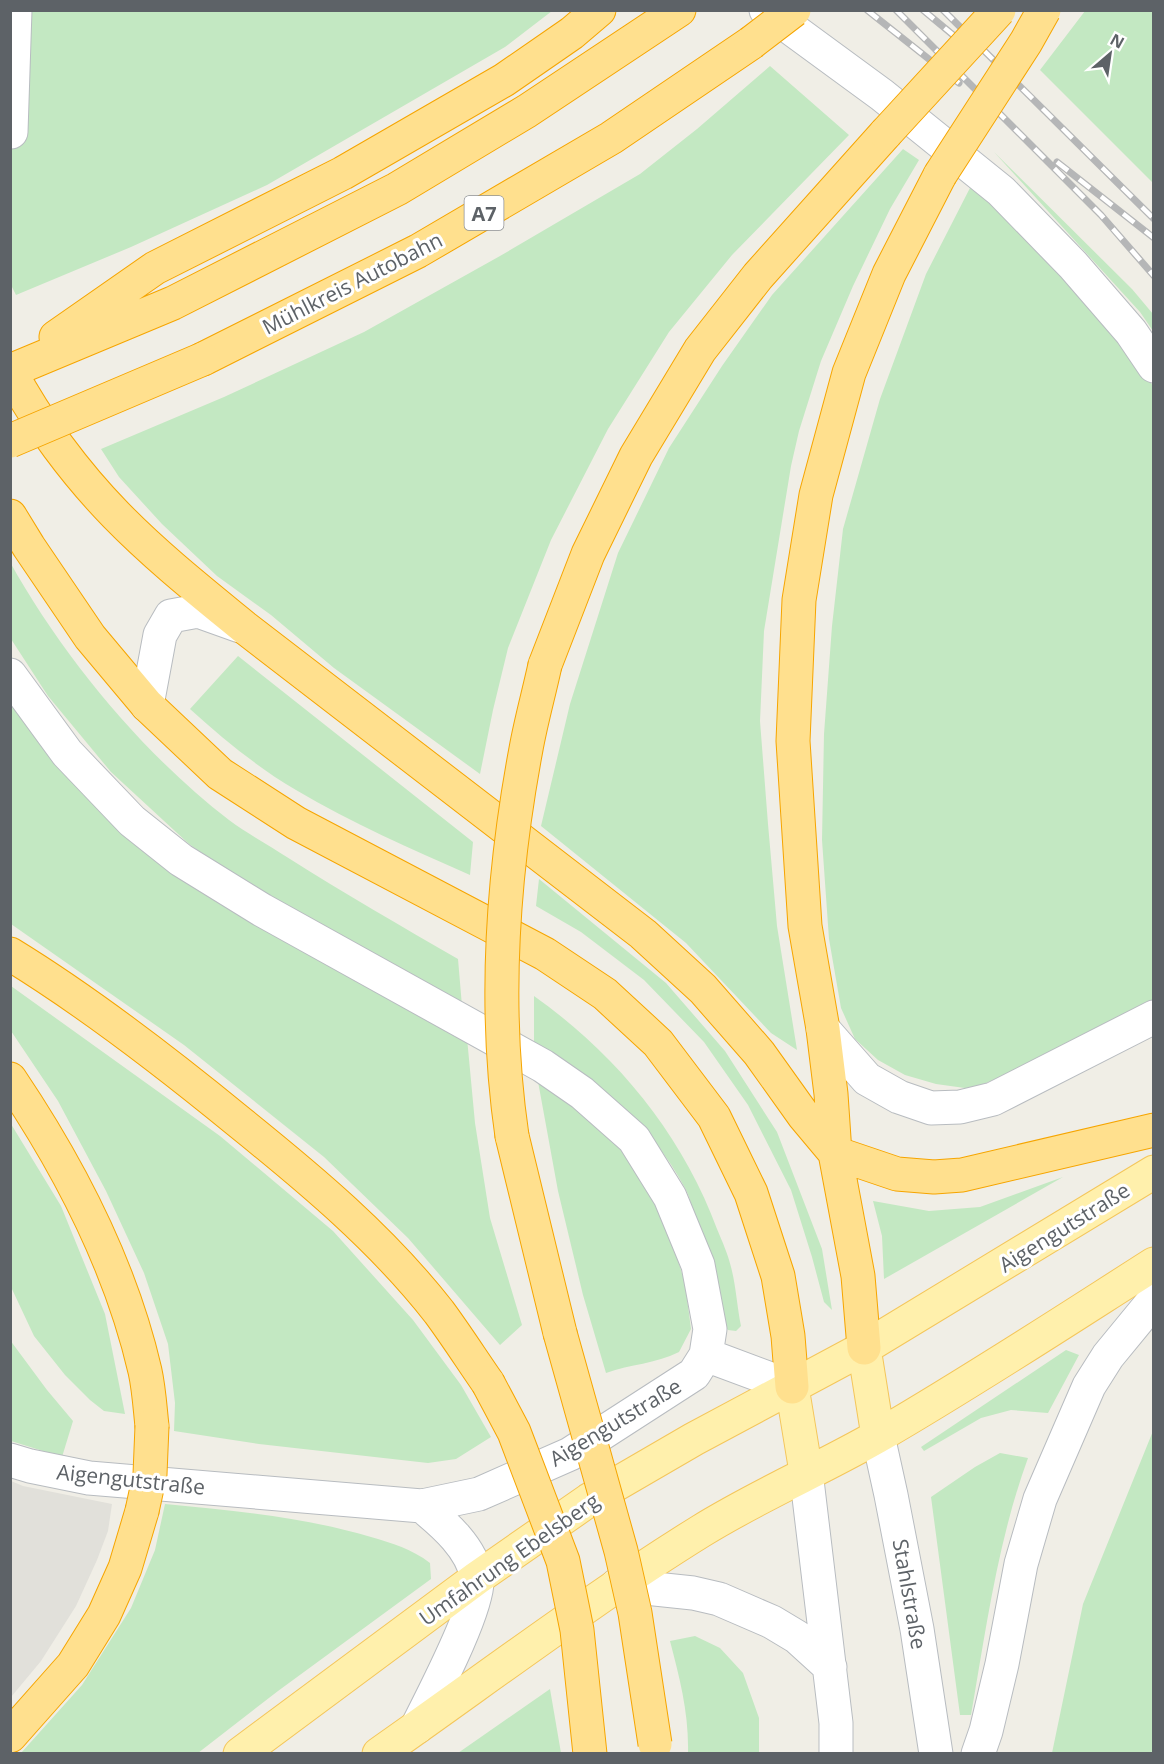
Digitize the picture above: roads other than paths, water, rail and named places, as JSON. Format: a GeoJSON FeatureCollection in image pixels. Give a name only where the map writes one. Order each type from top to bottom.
{"type":"FeatureCollection","features":[{"type":"Feature","properties":{"kind":"highway"},"geometry":{"type":"LineString","coordinates":[[10,371],[154,268],[343,173],[504,80],[572,33],[599,10]]}},
{"type":"Feature","properties":{"kind":"highway"},"geometry":{"type":"LineString","coordinates":[[10,371],[173,303],[397,189],[527,111],[679,10]]}},
{"type":"Feature","properties":{"kind":"highway","name":"Mühlkreis Autobahn"},"geometry":{"type":"LineString","coordinates":[[10,441],[203,359],[418,251],[611,138],[752,43],[794,10]]}},
{"type":"Feature","properties":{"kind":"highway"},"geometry":{"type":"LineString","coordinates":[[655,1749],[637,1625],[621,1551],[560,1333],[512,1136],[507,1102],[501,1019],[502,944],[508,867],[526,748],[545,665],[588,554],[636,456],[700,350],[758,276],[999,10]]}},
{"type":"Feature","properties":{"kind":"highway"},"geometry":{"type":"LineString","coordinates":[[864,1348],[858,1276],[835,1153],[823,1029],[805,926],[793,741],[799,600],[816,495],[849,373],[889,274],[940,175],[1026,42],[1044,10]]}},
{"type":"Feature","properties":{"kind":"highway"},"geometry":{"type":"LineString","coordinates":[[10,371],[27,403],[70,461],[115,515],[182,576],[244,627],[643,934],[704,989],[759,1053],[804,1116],[835,1153],[897,1174],[934,1177],[962,1175],[1154,1130]]}},
{"type":"Feature","properties":{"kind":"highway"},"geometry":{"type":"LineString","coordinates":[[10,516],[90,638],[147,705],[220,774],[296,823],[545,954],[604,994],[658,1043],[714,1117],[751,1193],[778,1276],[788,1335],[792,1386]]}},
{"type":"Feature","properties":{"kind":"highway"},"geometry":{"type":"LineString","coordinates":[[10,954],[207,1095],[314,1182],[378,1243],[438,1312],[488,1383],[514,1432],[563,1562],[577,1630],[590,1754]]}},
{"type":"Feature","properties":{"kind":"highway"},"geometry":{"type":"LineString","coordinates":[[10,1079],[69,1178],[105,1248],[129,1311],[146,1374],[152,1426],[150,1474],[142,1511],[125,1568],[104,1615],[74,1665],[10,1736]]}},
{"type":"Feature","properties":{"kind":"main road","name":"Aigengutstraße"},"geometry":{"type":"LineString","coordinates":[[792,1386],[864,1348],[1154,1172]]}},
{"type":"Feature","properties":{"kind":"main road"},"geometry":{"type":"LineString","coordinates":[[378,1754],[617,1585],[735,1510],[878,1436],[1154,1264]]}},
{"type":"Feature","properties":{"kind":"main road"},"geometry":{"type":"LineString","coordinates":[[864,1348],[878,1436]]}},
{"type":"Feature","properties":{"kind":"main road"},"geometry":{"type":"LineString","coordinates":[[792,1386],[806,1472]]}},
{"type":"Feature","properties":{"kind":"main road","name":"Umfahrung Ebelsberg"},"geometry":{"type":"LineString","coordinates":[[240,1754],[477,1578],[589,1500],[792,1386]]}},
{"type":"Feature","properties":{"kind":"street"},"geometry":{"type":"LineString","coordinates":[[11,132],[15,10]]}},
{"type":"Feature","properties":{"kind":"street"},"geometry":{"type":"LineString","coordinates":[[766,10],[882,95],[1001,191],[1080,273],[1131,332],[1154,366]]}},
{"type":"Feature","properties":{"kind":"street"},"geometry":{"type":"LineString","coordinates":[[147,705],[160,635],[171,616],[198,611],[244,627]]}},
{"type":"Feature","properties":{"kind":"street"},"geometry":{"type":"LineString","coordinates":[[10,675],[67,753],[132,821],[181,860],[262,910],[543,1066],[582,1093],[634,1139],[670,1197],[698,1265],[710,1329],[706,1356],[792,1386]]}},
{"type":"Feature","properties":{"kind":"street"},"geometry":{"type":"LineString","coordinates":[[823,1029],[867,1079],[899,1097],[931,1108],[960,1107],[993,1099],[1154,1017]]}},
{"type":"Feature","properties":{"kind":"street"},"geometry":{"type":"LineString","coordinates":[[978,1754],[986,1731],[1002,1664],[1021,1564],[1040,1499],[1089,1386],[1114,1348],[1154,1300]]}},
{"type":"Feature","properties":{"kind":"street","name":"Aigengutstraße"},"geometry":{"type":"LineString","coordinates":[[10,1460],[89,1478],[422,1506],[479,1494],[570,1454],[694,1374],[706,1356]]}},
{"type":"Feature","properties":{"kind":"street","name":"Stahlstraße"},"geometry":{"type":"LineString","coordinates":[[878,1436],[917,1629],[936,1754]]}},
{"type":"Feature","properties":{"kind":"street"},"geometry":{"type":"LineString","coordinates":[[806,1472],[836,1723],[836,1754]]}},
{"type":"Feature","properties":{"kind":"street"},"geometry":{"type":"LineString","coordinates":[[417,1727],[456,1646],[476,1596],[477,1578],[469,1556],[445,1524],[422,1506]]}},
{"type":"Feature","properties":{"kind":"street"},"geometry":{"type":"LineString","coordinates":[[617,1585],[693,1593],[719,1599],[797,1637],[830,1667]]}},
{"type":"Feature","properties":{"kind":"railway"},"geometry":{"type":"LineString","coordinates":[[867,10],[959,83]]}},
{"type":"Feature","properties":{"kind":"railway"},"geometry":{"type":"LineString","coordinates":[[896,10],[1101,215],[1154,276]]}},
{"type":"Feature","properties":{"kind":"railway"},"geometry":{"type":"LineString","coordinates":[[923,10],[976,54]]}},
{"type":"Feature","properties":{"kind":"railway"},"geometry":{"type":"LineString","coordinates":[[943,10],[1154,219]]}},
{"type":"Feature","properties":{"kind":"railway"},"geometry":{"type":"LineString","coordinates":[[1057,162],[1154,238]]}}]}
